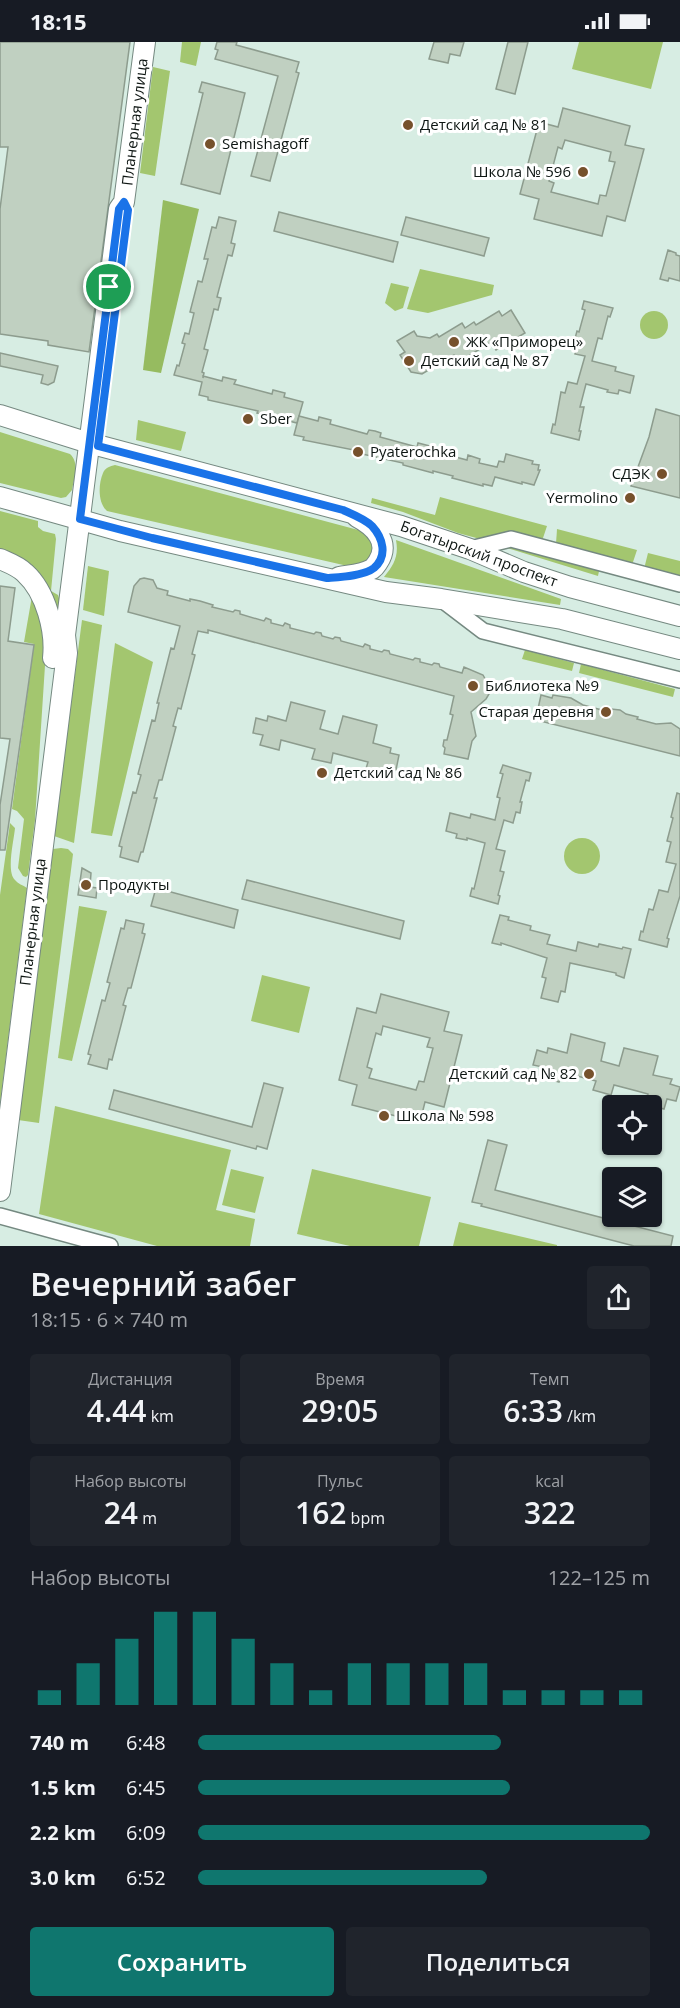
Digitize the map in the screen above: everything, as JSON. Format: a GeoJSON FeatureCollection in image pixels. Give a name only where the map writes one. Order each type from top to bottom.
{"type":"FeatureCollection","features":[{"type":"Feature","properties":{"kind":"main road","name":"Планерная улица"},"geometry":{"type":"LineString","coordinates":[[0,1191],[67,652],[74,636],[93,444],[128,210],[124,202],[145,42]]}},
{"type":"Feature","properties":{"kind":"main road","name":"Богатырский проспект"},"geometry":{"type":"LineString","coordinates":[[0,415],[93,444],[401,526],[570,587],[680,616]]}},
{"type":"Feature","properties":{"kind":"main road"},"geometry":{"type":"LineString","coordinates":[[0,497],[152,538],[387,592],[562,619],[680,649]]}},
{"type":"Feature","properties":{"kind":"main road"},"geometry":{"type":"LineString","coordinates":[[327,578],[357,575],[374,568],[383,555],[383,542],[371,525],[343,510]]}},
{"type":"Feature","properties":{"kind":"main road"},"geometry":{"type":"LineString","coordinates":[[0,559],[26,574],[38,590],[46,607],[52,633],[54,649],[46,723],[51,781]]}},
{"type":"Feature","properties":{"kind":"street"},"geometry":{"type":"LineString","coordinates":[[470,549],[511,539],[680,584]]}},
{"type":"Feature","properties":{"kind":"street"},"geometry":{"type":"LineString","coordinates":[[441,599],[483,631],[680,680]]}},
{"type":"Feature","properties":{"kind":"street"},"geometry":{"type":"LineString","coordinates":[[0,1216],[110,1246]]}},
{"type":"Feature","properties":{"kind":"green space"},"geometry":{"type":"Polygon","coordinates":[[[182,42],[201,42],[196,66],[180,62],[182,42]]]}},
{"type":"Feature","properties":{"kind":"green space"},"geometry":{"type":"Polygon","coordinates":[[[579,42],[663,42],[651,89],[572,69],[579,42]]]}},
{"type":"Feature","properties":{"kind":"green space"},"geometry":{"type":"Polygon","coordinates":[[[153,67],[170,71],[155,176],[140,173],[153,67]]]}},
{"type":"Feature","properties":{"kind":"green space"},"geometry":{"type":"Polygon","coordinates":[[[163,200],[199,209],[161,373],[143,370],[163,200]]]}},
{"type":"Feature","properties":{"kind":"green space"},"geometry":{"type":"Polygon","coordinates":[[[420,269],[494,285],[492,295],[428,313],[407,309],[420,269]]]}},
{"type":"Feature","properties":{"kind":"green space"},"geometry":{"type":"Polygon","coordinates":[[[391,283],[409,287],[403,308],[395,311],[385,303],[391,283]]]}},
{"type":"Feature","properties":{"kind":"green space"},"geometry":{"type":"Polygon","coordinates":[[[654,311],[664,315],[668,325],[664,335],[654,339],[644,335],[640,325],[644,315],[654,311]]]}},
{"type":"Feature","properties":{"kind":"green space"},"geometry":{"type":"Polygon","coordinates":[[[138,420],[186,432],[181,451],[136,440],[138,420]]]}},
{"type":"Feature","properties":{"kind":"green space"},"geometry":{"type":"Polygon","coordinates":[[[0,432],[70,454],[75,462],[76,471],[72,490],[66,497],[61,498],[0,483],[0,432]]]}},
{"type":"Feature","properties":{"kind":"green space"},"geometry":{"type":"Polygon","coordinates":[[[115,465],[362,531],[372,542],[373,555],[364,563],[352,567],[107,511],[100,499],[100,483],[105,470],[115,465]]]}},
{"type":"Feature","properties":{"kind":"green space"},"geometry":{"type":"Polygon","coordinates":[[[440,497],[547,526],[543,538],[541,540],[480,539],[371,503],[372,498],[435,515],[440,497]]]}},
{"type":"Feature","properties":{"kind":"green space"},"geometry":{"type":"Polygon","coordinates":[[[0,511],[38,521],[38,527],[43,531],[55,534],[51,591],[58,595],[62,608],[60,631],[32,569],[15,555],[0,549],[0,511]]]}},
{"type":"Feature","properties":{"kind":"green space"},"geometry":{"type":"Polygon","coordinates":[[[557,529],[637,550],[633,562],[630,564],[556,544],[557,529]]]}},
{"type":"Feature","properties":{"kind":"green space"},"geometry":{"type":"Polygon","coordinates":[[[396,540],[561,599],[560,605],[384,577],[395,560],[396,540]]]}},
{"type":"Feature","properties":{"kind":"green space"},"geometry":{"type":"Polygon","coordinates":[[[513,545],[597,567],[598,576],[507,548],[513,545]]]}},
{"type":"Feature","properties":{"kind":"green space"},"geometry":{"type":"Polygon","coordinates":[[[648,553],[680,561],[680,581],[646,569],[648,553]]]}},
{"type":"Feature","properties":{"kind":"green space"},"geometry":{"type":"Polygon","coordinates":[[[88,566],[109,571],[104,616],[83,610],[88,566]]]}},
{"type":"Feature","properties":{"kind":"green space"},"geometry":{"type":"Polygon","coordinates":[[[32,596],[38,609],[46,650],[35,820],[26,877],[18,868],[24,819],[12,809],[34,644],[24,642],[32,596]]]}},
{"type":"Feature","properties":{"kind":"green space"},"geometry":{"type":"Polygon","coordinates":[[[82,620],[102,625],[74,843],[54,836],[82,620]]]}},
{"type":"Feature","properties":{"kind":"green space"},"geometry":{"type":"Polygon","coordinates":[[[115,643],[153,662],[112,836],[91,833],[115,643]]]}},
{"type":"Feature","properties":{"kind":"green space"},"geometry":{"type":"Polygon","coordinates":[[[525,650],[574,663],[572,671],[522,659],[525,650]]]}},
{"type":"Feature","properties":{"kind":"green space"},"geometry":{"type":"Polygon","coordinates":[[[581,664],[675,689],[673,697],[579,673],[581,664]]]}},
{"type":"Feature","properties":{"kind":"green space"},"geometry":{"type":"Polygon","coordinates":[[[10,823],[15,828],[11,863],[12,876],[27,888],[0,1104],[0,895],[10,823]]]}},
{"type":"Feature","properties":{"kind":"green space"},"geometry":{"type":"Polygon","coordinates":[[[582,838],[595,843],[600,856],[595,869],[582,874],[569,869],[564,856],[569,843],[582,838]]]}},
{"type":"Feature","properties":{"kind":"green space"},"geometry":{"type":"Polygon","coordinates":[[[53,849],[68,849],[73,854],[39,1123],[18,1120],[53,849]]]}},
{"type":"Feature","properties":{"kind":"green space"},"geometry":{"type":"Polygon","coordinates":[[[79,906],[107,911],[72,1061],[58,1058],[79,906]]]}},
{"type":"Feature","properties":{"kind":"green space"},"geometry":{"type":"Polygon","coordinates":[[[262,975],[310,987],[299,1033],[251,1021],[262,975]]]}},
{"type":"Feature","properties":{"kind":"green space"},"geometry":{"type":"Polygon","coordinates":[[[55,1106],[231,1150],[216,1210],[255,1219],[250,1246],[157,1246],[39,1214],[55,1106]]]}},
{"type":"Feature","properties":{"kind":"green space"},"geometry":{"type":"Polygon","coordinates":[[[231,1169],[264,1177],[255,1213],[222,1205],[231,1169]]]}},
{"type":"Feature","properties":{"kind":"green space"},"geometry":{"type":"Polygon","coordinates":[[[312,1169],[431,1197],[419,1246],[350,1246],[297,1234],[312,1169]]]}},
{"type":"Feature","properties":{"kind":"green space"},"geometry":{"type":"Polygon","coordinates":[[[459,1222],[557,1245],[557,1246],[453,1246],[459,1222]]]}},
{"type":"Feature","properties":{"kind":"building"},"geometry":{"type":"Polygon","coordinates":[[[0,42],[130,42],[89,352],[48,345],[48,341],[0,334],[0,209],[8,147],[0,147],[0,42]]]}},
{"type":"Feature","properties":{"kind":"building"},"geometry":{"type":"Polygon","coordinates":[[[217,42],[237,42],[236,45],[299,62],[296,72],[299,73],[270,181],[251,176],[278,76],[215,59],[218,50],[215,49],[217,42]]]}},
{"type":"Feature","properties":{"kind":"building"},"geometry":{"type":"Polygon","coordinates":[[[434,42],[464,42],[460,56],[450,54],[448,63],[429,59],[434,42]]]}},
{"type":"Feature","properties":{"kind":"building"},"geometry":{"type":"Polygon","coordinates":[[[508,42],[528,42],[515,94],[496,89],[508,42]]]}},
{"type":"Feature","properties":{"kind":"building"},"geometry":{"type":"Polygon","coordinates":[[[202,82],[245,93],[220,194],[181,184],[203,93],[199,92],[202,82]]]}},
{"type":"Feature","properties":{"kind":"building"},"geometry":{"type":"Polygon","coordinates":[[[563,108],[630,126],[625,145],[644,149],[625,221],[607,216],[602,236],[534,219],[539,199],[520,194],[539,122],[558,127],[563,108]],[[565,140],[562,149],[558,147],[549,181],[554,183],[551,192],[598,204],[600,195],[606,196],[615,162],[609,161],[611,152],[565,140]]]}},
{"type":"Feature","properties":{"kind":"building"},"geometry":{"type":"Polygon","coordinates":[[[279,212],[398,242],[393,262],[274,231],[279,212]]]}},
{"type":"Feature","properties":{"kind":"building"},"geometry":{"type":"Polygon","coordinates":[[[219,217],[236,221],[231,243],[235,244],[232,256],[228,255],[217,297],[221,298],[218,310],[214,309],[204,349],[208,350],[203,376],[222,381],[223,377],[236,380],[234,384],[272,394],[273,390],[285,393],[284,397],[303,402],[297,423],[257,413],[258,411],[208,400],[208,397],[199,395],[202,382],[174,375],[185,344],[182,343],[185,333],[189,334],[194,313],[190,312],[198,281],[202,282],[208,259],[204,259],[212,227],[216,228],[219,217]]]}},
{"type":"Feature","properties":{"kind":"building"},"geometry":{"type":"Polygon","coordinates":[[[406,217],[489,238],[484,256],[401,235],[406,217]]]}},
{"type":"Feature","properties":{"kind":"building"},"geometry":{"type":"Polygon","coordinates":[[[668,250],[680,256],[680,281],[669,278],[668,281],[660,279],[668,250]]]}},
{"type":"Feature","properties":{"kind":"building"},"geometry":{"type":"Polygon","coordinates":[[[584,301],[613,308],[610,317],[608,316],[602,339],[598,338],[592,361],[616,367],[615,371],[634,376],[630,393],[619,390],[618,394],[607,392],[608,390],[586,384],[580,407],[584,407],[579,440],[551,433],[553,424],[555,425],[561,392],[565,393],[568,382],[577,384],[585,356],[575,354],[578,343],[574,342],[585,310],[582,309],[584,301]]]}},
{"type":"Feature","properties":{"kind":"building","name":"ЖК «Приморец»"},"geometry":{"type":"Polygon","coordinates":[[[511,310],[525,333],[496,350],[491,342],[459,362],[454,355],[422,374],[411,372],[400,355],[405,352],[397,341],[414,331],[417,336],[430,338],[437,334],[439,337],[462,323],[465,328],[474,322],[476,325],[499,311],[502,316],[511,310]]]}},
{"type":"Feature","properties":{"kind":"building"},"geometry":{"type":"Polygon","coordinates":[[[0,353],[58,366],[54,382],[48,385],[41,383],[43,375],[0,366],[0,353]]]}},
{"type":"Feature","properties":{"kind":"building"},"geometry":{"type":"Polygon","coordinates":[[[656,409],[680,416],[680,498],[631,486],[649,437],[656,409]]]}},
{"type":"Feature","properties":{"kind":"building"},"geometry":{"type":"Polygon","coordinates":[[[299,416],[318,421],[319,417],[331,420],[330,424],[367,434],[369,430],[375,431],[381,433],[380,437],[417,447],[418,443],[430,446],[429,450],[467,460],[468,455],[480,459],[479,463],[497,467],[499,461],[504,462],[506,454],[533,461],[532,464],[539,465],[538,470],[540,470],[534,485],[495,477],[492,486],[483,484],[483,486],[452,478],[453,476],[353,452],[354,450],[303,440],[304,437],[294,435],[299,416]]]}},
{"type":"Feature","properties":{"kind":"building"},"geometry":{"type":"Polygon","coordinates":[[[144,578],[153,580],[157,588],[168,591],[167,595],[200,601],[213,605],[212,607],[233,612],[240,611],[240,614],[264,621],[266,618],[271,620],[271,623],[283,626],[285,623],[290,625],[290,628],[314,634],[321,633],[322,636],[340,638],[341,641],[363,647],[365,644],[370,646],[370,649],[389,651],[390,654],[413,660],[420,659],[420,662],[439,664],[440,667],[462,673],[464,667],[483,675],[489,686],[489,694],[471,712],[476,736],[472,741],[468,759],[444,754],[444,740],[447,740],[453,715],[450,714],[454,696],[208,630],[208,633],[198,631],[192,654],[195,655],[181,709],[178,708],[173,726],[176,727],[162,780],[159,780],[154,798],[157,798],[143,852],[138,862],[120,857],[122,847],[119,846],[133,792],[136,793],[141,775],[138,774],[152,720],[155,721],[159,703],[157,703],[171,648],[174,649],[180,626],[128,612],[134,586],[144,578]]]}},
{"type":"Feature","properties":{"kind":"building"},"geometry":{"type":"Polygon","coordinates":[[[0,586],[15,588],[8,641],[34,645],[5,850],[0,850],[0,805],[10,739],[0,738],[0,586]]]}},
{"type":"Feature","properties":{"kind":"building"},"geometry":{"type":"Polygon","coordinates":[[[541,695],[552,698],[553,695],[571,698],[583,705],[602,710],[602,708],[620,710],[638,717],[637,719],[656,724],[671,723],[680,729],[680,756],[540,721],[536,718],[541,695]]]}},
{"type":"Feature","properties":{"kind":"building"},"geometry":{"type":"Polygon","coordinates":[[[291,702],[325,711],[320,729],[338,734],[343,716],[377,725],[373,743],[391,748],[390,753],[399,755],[396,770],[386,767],[383,777],[365,772],[368,762],[333,753],[331,763],[312,759],[315,749],[281,740],[279,750],[260,745],[263,735],[253,733],[256,718],[267,721],[268,716],[286,721],[291,702]]]}},
{"type":"Feature","properties":{"kind":"building"},"geometry":{"type":"Polygon","coordinates":[[[503,765],[531,773],[529,781],[526,780],[520,802],[522,802],[520,813],[516,812],[513,823],[504,820],[496,849],[505,851],[500,871],[504,872],[498,904],[470,896],[472,888],[474,889],[485,843],[467,838],[467,840],[456,838],[457,834],[446,831],[450,813],[470,818],[471,814],[495,820],[500,798],[497,797],[503,774],[500,773],[503,765]]]}},
{"type":"Feature","properties":{"kind":"building"},"geometry":{"type":"Polygon","coordinates":[[[677,793],[680,794],[680,896],[667,938],[669,939],[667,947],[639,940],[649,909],[653,910],[659,890],[668,892],[676,864],[666,862],[671,842],[667,841],[677,793]]]}},
{"type":"Feature","properties":{"kind":"building","name":"Продукты"},"geometry":{"type":"Polygon","coordinates":[[[82,868],[91,873],[90,887],[97,888],[96,898],[78,895],[82,868]]]}},
{"type":"Feature","properties":{"kind":"building"},"geometry":{"type":"Polygon","coordinates":[[[247,880],[404,921],[400,939],[242,899],[247,880]]]}},
{"type":"Feature","properties":{"kind":"building"},"geometry":{"type":"Polygon","coordinates":[[[156,888],[238,910],[234,928],[151,906],[156,888]]]}},
{"type":"Feature","properties":{"kind":"building"},"geometry":{"type":"Polygon","coordinates":[[[500,915],[509,917],[508,920],[531,926],[530,930],[550,935],[547,944],[576,951],[578,942],[598,947],[599,944],[631,949],[624,978],[616,973],[570,963],[565,992],[561,991],[558,1002],[541,998],[546,978],[542,977],[547,958],[501,943],[501,945],[492,943],[500,915]]]}},
{"type":"Feature","properties":{"kind":"building"},"geometry":{"type":"Polygon","coordinates":[[[126,920],[144,924],[142,933],[145,934],[131,988],[128,988],[123,1005],[126,1006],[112,1060],[109,1059],[107,1069],[88,1064],[91,1055],[88,1054],[102,1000],[105,1001],[110,983],[107,982],[121,928],[124,929],[126,920]]]}},
{"type":"Feature","properties":{"kind":"building"},"geometry":{"type":"Polygon","coordinates":[[[381,994],[449,1012],[444,1031],[462,1035],[444,1107],[425,1102],[420,1122],[352,1105],[357,1085],[339,1080],[357,1008],[376,1013],[381,994]],[[383,1026],[381,1035],[376,1033],[367,1067],[372,1069],[369,1078],[416,1090],[419,1081],[424,1082],[433,1048],[427,1047],[430,1038],[383,1026]]]}},
{"type":"Feature","properties":{"kind":"building"},"geometry":{"type":"Polygon","coordinates":[[[571,1034],[605,1043],[601,1061],[619,1066],[624,1048],[658,1056],[653,1075],[672,1079],[670,1084],[680,1087],[676,1101],[667,1099],[664,1109],[662,1108],[662,1095],[648,1095],[614,1085],[611,1095],[593,1090],[596,1081],[562,1072],[559,1082],[541,1077],[543,1067],[533,1065],[537,1050],[547,1053],[548,1048],[567,1053],[571,1034]]]}},
{"type":"Feature","properties":{"kind":"building"},"geometry":{"type":"Polygon","coordinates":[[[264,1083],[283,1088],[267,1149],[257,1146],[256,1149],[109,1109],[114,1090],[252,1127],[264,1083]]]}},
{"type":"Feature","properties":{"kind":"building"},"geometry":{"type":"Polygon","coordinates":[[[488,1140],[507,1145],[495,1190],[602,1218],[602,1227],[638,1227],[673,1236],[671,1246],[634,1246],[472,1202],[488,1140]]]}},
{"type":"Feature","properties":{"kind":"place","name":"Детский сад № 81"},"geometry":{"type":"Point","coordinates":[408,125]}},
{"type":"Feature","properties":{"kind":"place","name":"Semishagoff"},"geometry":{"type":"Point","coordinates":[210,144]}},
{"type":"Feature","properties":{"kind":"place","name":"Школа № 596"},"geometry":{"type":"Point","coordinates":[583,172]}},
{"type":"Feature","properties":{"kind":"place","name":"ЖК «Приморец»"},"geometry":{"type":"Point","coordinates":[454,342]}},
{"type":"Feature","properties":{"kind":"place","name":"Детский сад № 87"},"geometry":{"type":"Point","coordinates":[409,361]}},
{"type":"Feature","properties":{"kind":"place","name":"Sber"},"geometry":{"type":"Point","coordinates":[248,419]}},
{"type":"Feature","properties":{"kind":"place","name":"Pyaterochka"},"geometry":{"type":"Point","coordinates":[358,452]}},
{"type":"Feature","properties":{"kind":"place","name":"СДЭК"},"geometry":{"type":"Point","coordinates":[662,474]}},
{"type":"Feature","properties":{"kind":"place","name":"Yermolino"},"geometry":{"type":"Point","coordinates":[630,498]}},
{"type":"Feature","properties":{"kind":"place","name":"Библиотека №9"},"geometry":{"type":"Point","coordinates":[473,686]}},
{"type":"Feature","properties":{"kind":"place","name":"Старая деревня"},"geometry":{"type":"Point","coordinates":[606,712]}},
{"type":"Feature","properties":{"kind":"place","name":"Детский сад № 86"},"geometry":{"type":"Point","coordinates":[322,773]}},
{"type":"Feature","properties":{"kind":"place","name":"Продукты"},"geometry":{"type":"Point","coordinates":[86,885]}},
{"type":"Feature","properties":{"kind":"place","name":"Детский сад № 82"},"geometry":{"type":"Point","coordinates":[589,1074]}},
{"type":"Feature","properties":{"kind":"place","name":"Школа № 598"},"geometry":{"type":"Point","coordinates":[384,1116]}},
{"type":"Feature","properties":{"kind":"route"},"geometry":{"type":"LineString","coordinates":[[124,202],[128,210],[98,446],[343,510],[371,525],[383,542],[383,555],[374,568],[357,575],[327,578],[120,531],[80,519],[109,287],[119,209],[124,202]]}}]}
